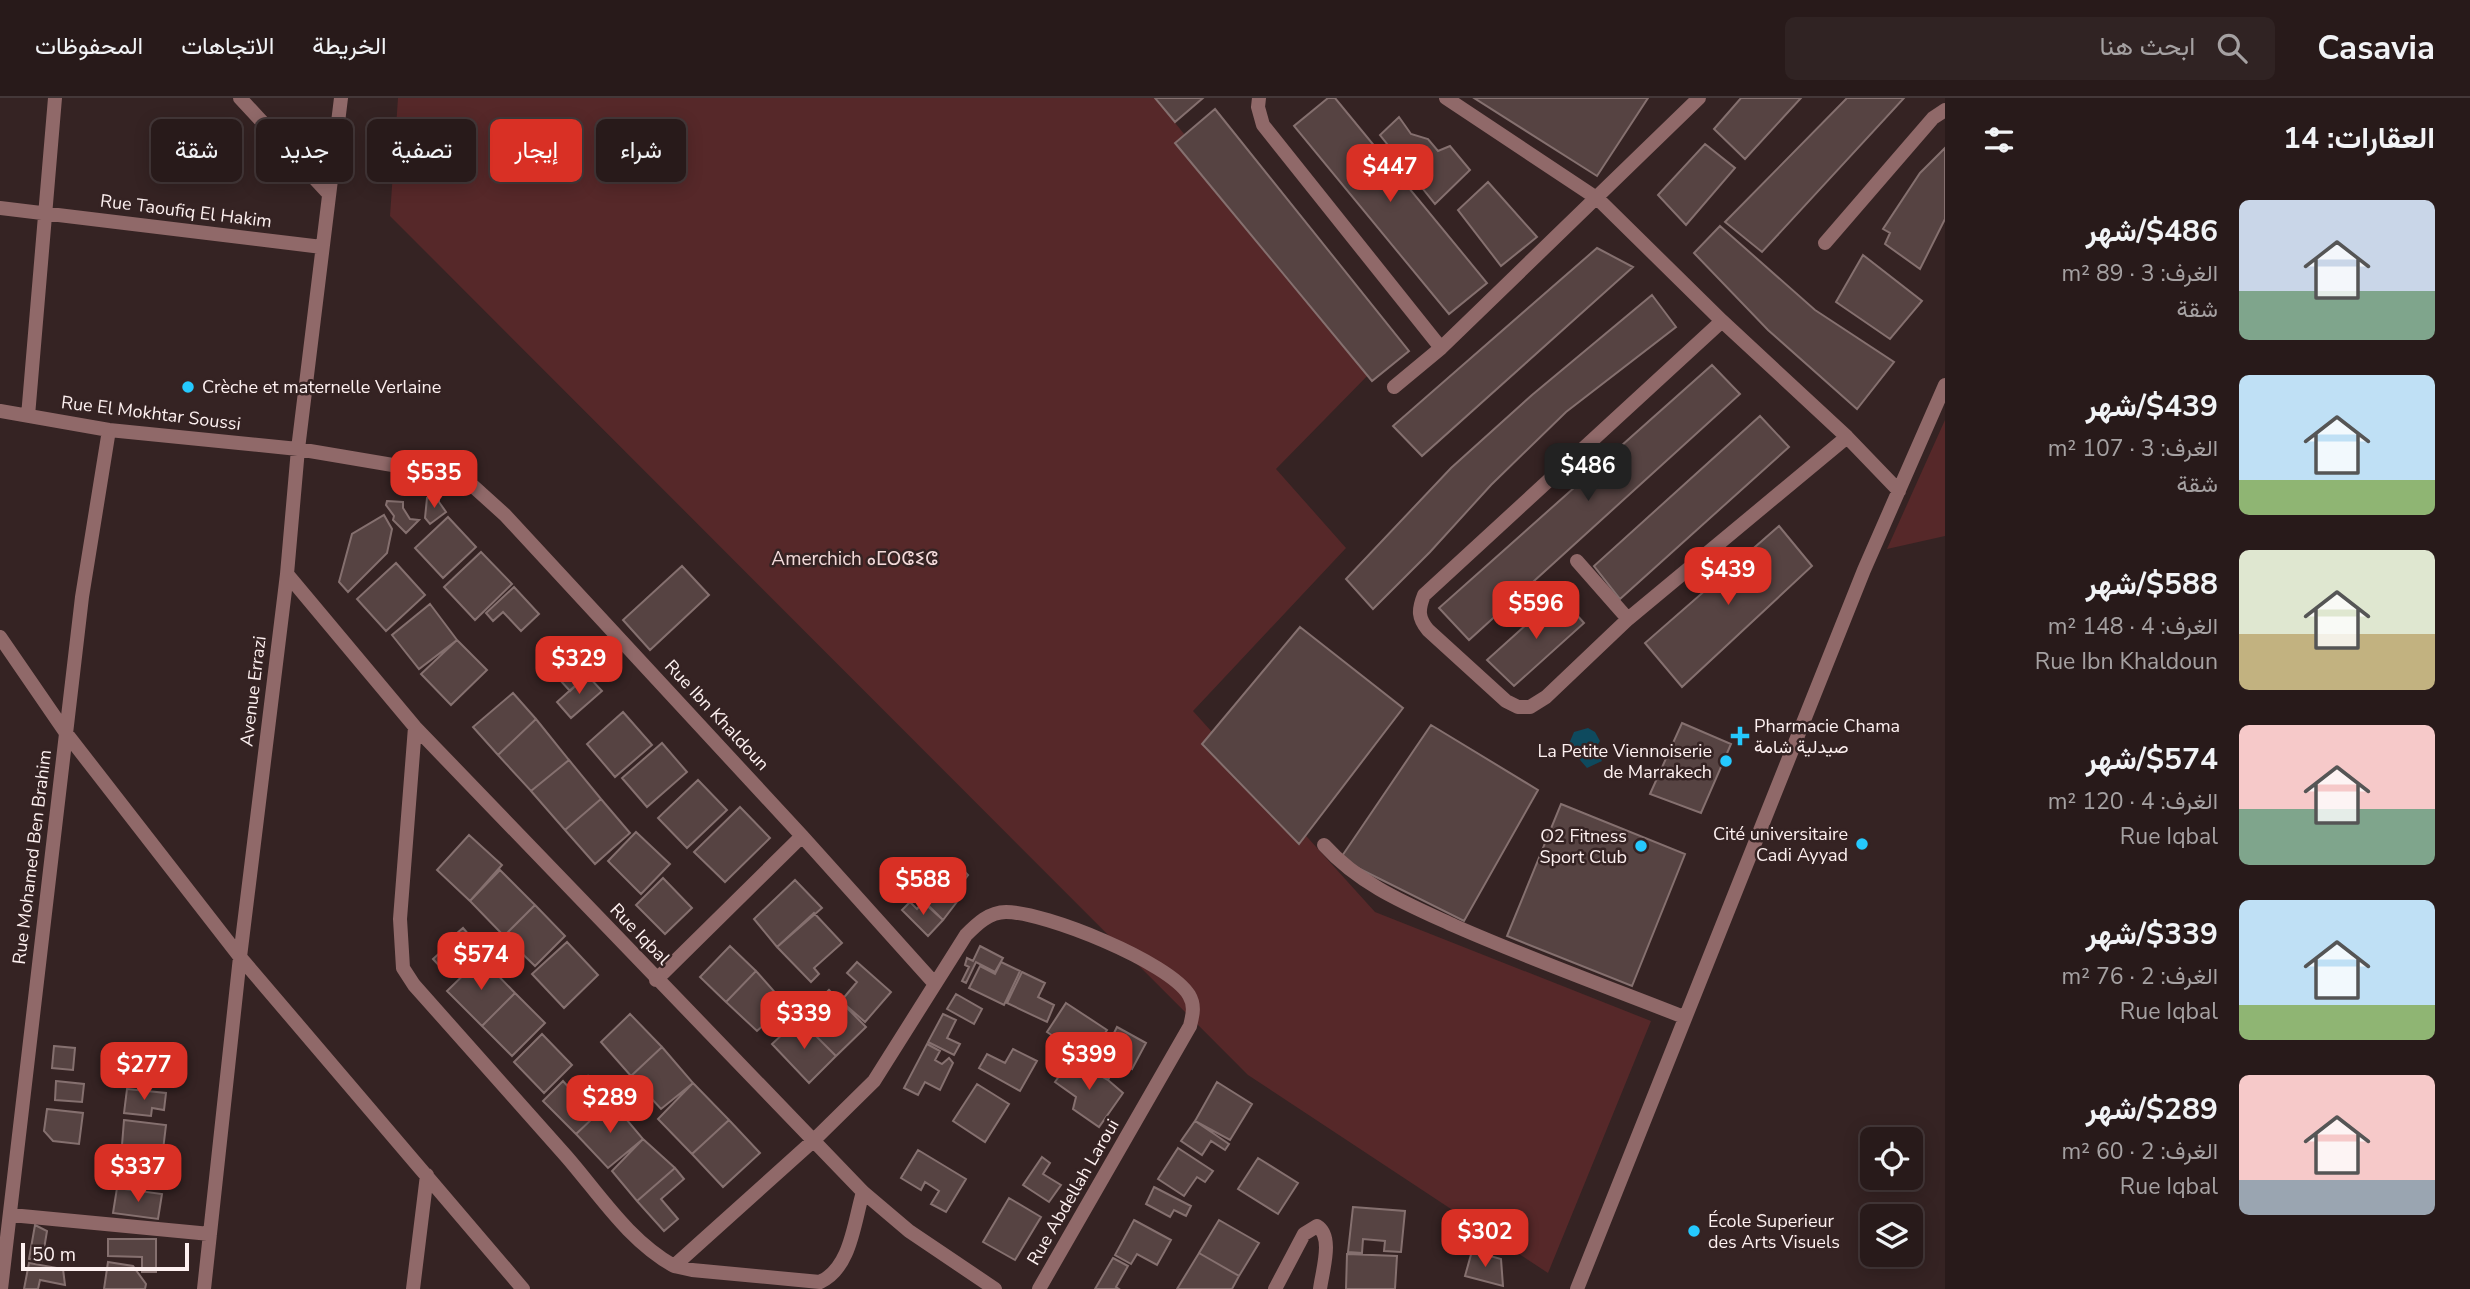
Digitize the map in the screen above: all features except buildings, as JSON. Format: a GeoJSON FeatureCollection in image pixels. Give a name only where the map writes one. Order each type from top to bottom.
{"type":"FeatureCollection","features":[{"type":"Feature","properties":{"kind":"street"},"geometry":{"type":"LineString","coordinates":[[28,416],[55,98]]}},
{"type":"Feature","properties":{"kind":"street"},"geometry":{"type":"LineString","coordinates":[[240,98],[328,193]]}},
{"type":"Feature","properties":{"kind":"street","name":"Avenue Errazi"},"geometry":{"type":"LineString","coordinates":[[204,1289],[240,957],[287,574],[298,449],[341,98]]}},
{"type":"Feature","properties":{"kind":"street"},"geometry":{"type":"LineString","coordinates":[[1259,98],[1258,107],[1263,125],[1441,348]]}},
{"type":"Feature","properties":{"kind":"street"},"geometry":{"type":"LineString","coordinates":[[1446,98],[1598,199],[1722,321],[1847,437],[1899,491]]}},
{"type":"Feature","properties":{"kind":"street"},"geometry":{"type":"LineString","coordinates":[[1394,387],[1441,348],[1598,199],[1699,98]]}},
{"type":"Feature","properties":{"kind":"street"},"geometry":{"type":"LineString","coordinates":[[1825,243],[1933,118],[1945,110]]}},
{"type":"Feature","properties":{"kind":"street","name":"Rue Taoufiq El Hakim"},"geometry":{"type":"LineString","coordinates":[[0,208],[322,247]]}},
{"type":"Feature","properties":{"kind":"street"},"geometry":{"type":"LineString","coordinates":[[1722,321],[1424,596],[1419,608],[1420,621],[1428,630],[1506,701],[1517,707],[1530,707],[1546,696],[1628,619],[1847,437]]}},
{"type":"Feature","properties":{"kind":"street"},"geometry":{"type":"LineString","coordinates":[[1577,1289],[1864,570],[1945,384]]}},
{"type":"Feature","properties":{"kind":"street","name":"Rue El Mokhtar Soussi"},"geometry":{"type":"LineString","coordinates":[[0,411],[109,430],[298,449]]}},
{"type":"Feature","properties":{"kind":"street","name":"Rue Mohamed Ben Brahim"},"geometry":{"type":"LineString","coordinates":[[1,1289],[82,597],[109,430]]}},
{"type":"Feature","properties":{"kind":"street","name":"Rue Ibn Khaldoun"},"geometry":{"type":"LineString","coordinates":[[298,449],[440,472],[474,487],[505,515],[935,984]]}},
{"type":"Feature","properties":{"kind":"street"},"geometry":{"type":"LineString","coordinates":[[1577,561],[1628,619]]}},
{"type":"Feature","properties":{"kind":"street","name":"Rue Iqbal"},"geometry":{"type":"LineString","coordinates":[[287,574],[415,727],[863,1192],[909,1231],[995,1289]]}},
{"type":"Feature","properties":{"kind":"street"},"geometry":{"type":"LineString","coordinates":[[0,637],[66,733],[240,957],[523,1289]]}},
{"type":"Feature","properties":{"kind":"street"},"geometry":{"type":"LineString","coordinates":[[415,727],[400,919],[402,968],[635,1238],[655,1255],[674,1266],[820,1282],[830,1278],[845,1255],[863,1192]]}},
{"type":"Feature","properties":{"kind":"street"},"geometry":{"type":"LineString","coordinates":[[656,980],[802,836]]}},
{"type":"Feature","properties":{"kind":"street"},"geometry":{"type":"LineString","coordinates":[[1324,845],[1348,869],[1372,887],[1404,903],[1496,944],[1684,1017]]}},
{"type":"Feature","properties":{"kind":"street","name":"Rue Abdellah Laroui"},"geometry":{"type":"LineString","coordinates":[[935,984],[966,935],[983,918],[1005,912],[1054,922],[1113,945],[1170,975],[1189,994],[1194,1008],[1190,1026],[1039,1289]]}},
{"type":"Feature","properties":{"kind":"street"},"geometry":{"type":"LineString","coordinates":[[674,1266],[813,1141],[874,1081],[935,984]]}},
{"type":"Feature","properties":{"kind":"street"},"geometry":{"type":"LineString","coordinates":[[413,1289],[428,1175]]}},
{"type":"Feature","properties":{"kind":"street"},"geometry":{"type":"LineString","coordinates":[[10,1215],[210,1234]]}},
{"type":"Feature","properties":{"kind":"street"},"geometry":{"type":"LineString","coordinates":[[1275,1289],[1304,1234],[1317,1226],[1323,1230],[1326,1238],[1320,1289]]}},
{"type":"Feature","properties":{"kind":"shaded area"},"geometry":{"type":"Polygon","coordinates":[[[398,98],[1155,98],[1374,369],[1276,469],[1346,548],[1193,711],[1375,912],[1651,1021],[1548,1273],[1248,1075],[390,216],[392,182],[476,182],[476,119],[397,119],[398,98]]]}},
{"type":"Feature","properties":{"kind":"shaded area"},"geometry":{"type":"Polygon","coordinates":[[[1945,420],[1945,536],[1887,549],[1945,420]]]}},
{"type":"Feature","properties":{"kind":"water"},"geometry":{"type":"Polygon","coordinates":[[[1588,728],[1595,732],[1600,741],[1595,749],[1602,761],[1587,768],[1568,746],[1574,732],[1588,728]]]}},
{"type":"Feature","properties":{"kind":"place","name":"Crèche et maternelle Verlaine"},"geometry":{"type":"Point","coordinates":[188,387]}},
{"type":"Feature","properties":{"kind":"place","name":"Pharmacie Chama صيدلية شامة"},"geometry":{"type":"Point","coordinates":[1740,736]}},
{"type":"Feature","properties":{"kind":"place","name":"La Petite Viennoiserie de Marrakech"},"geometry":{"type":"Point","coordinates":[1726,761]}},
{"type":"Feature","properties":{"kind":"place","name":"Cité universitaire Cadi Ayyad"},"geometry":{"type":"Point","coordinates":[1862,844]}},
{"type":"Feature","properties":{"kind":"place","name":"O2 Fitness Sport Club"},"geometry":{"type":"Point","coordinates":[1641,846]}},
{"type":"Feature","properties":{"kind":"place","name":"École Superieur des Arts Visuels"},"geometry":{"type":"Point","coordinates":[1694,1231]}},
{"type":"Feature","properties":{"kind":"district","name":"Amerchich ⴰⵎⵔⵛⵉⵛ"},"geometry":{"type":"Point","coordinates":[855,558]}}]}
